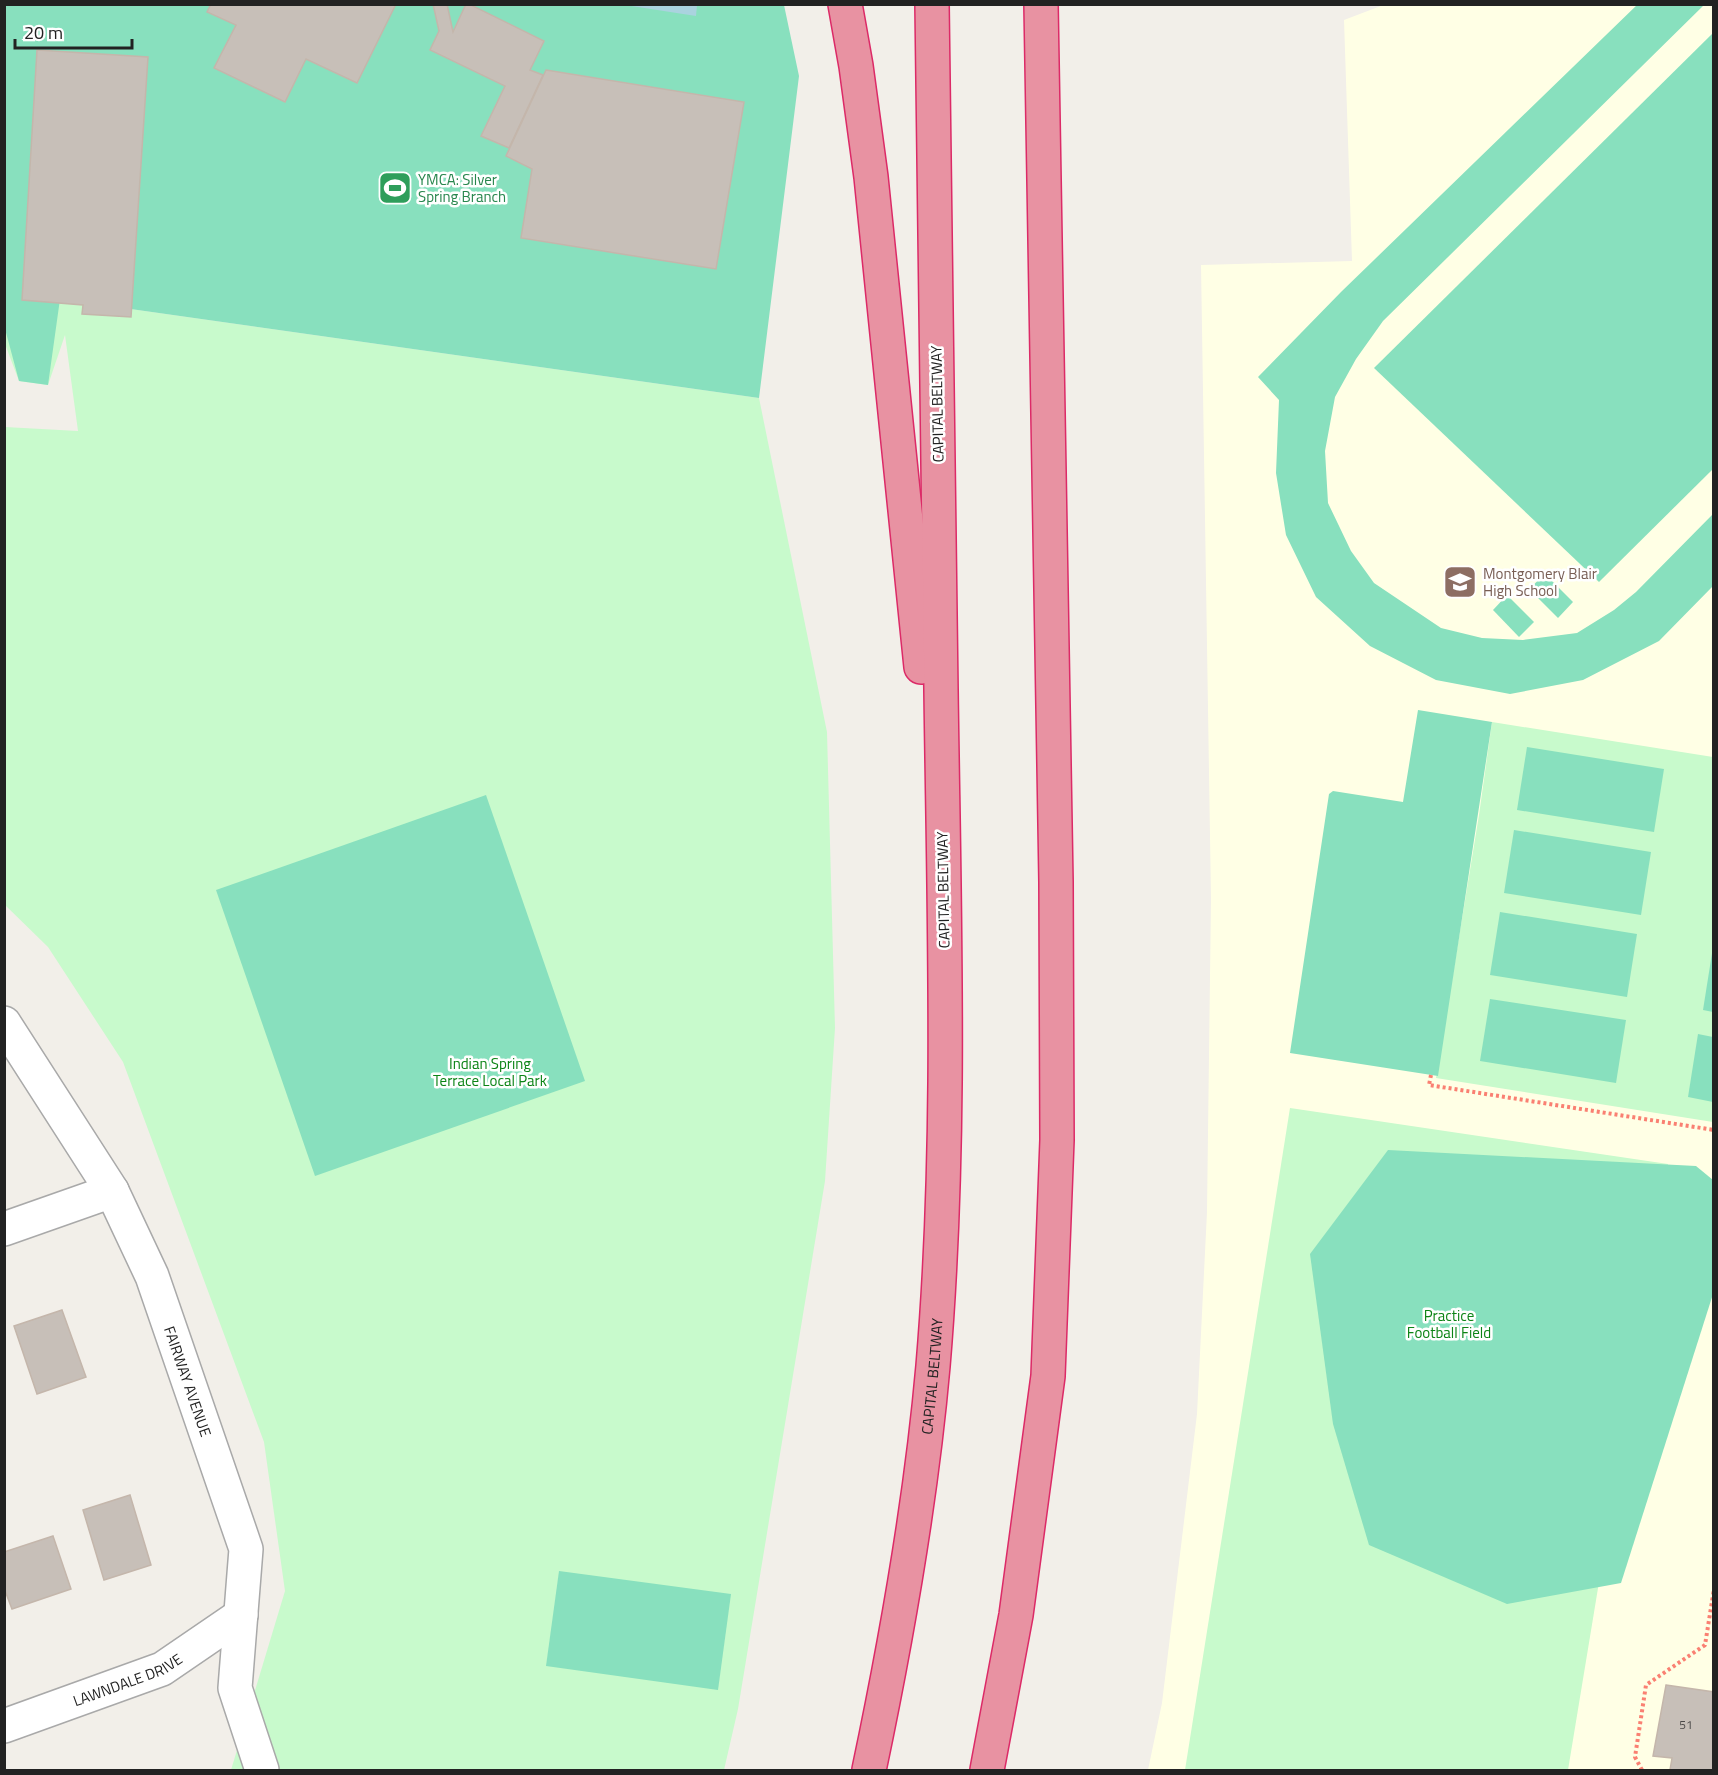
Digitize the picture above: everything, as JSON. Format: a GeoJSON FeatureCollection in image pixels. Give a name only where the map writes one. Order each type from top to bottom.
{"type":"FeatureCollection","features":[{"type":"Feature","properties":{"kind":"highway"},"geometry":{"type":"LineString","coordinates":[[845,4],[871,177],[944,883]]}},
{"type":"Feature","properties":{"kind":"highway","name":"CAPITAL BELTWAY"},"geometry":{"type":"LineString","coordinates":[[869,1770],[901,1602],[920,1482],[933,1367],[939,1263],[943,1148],[944,883],[932,4]]}},
{"type":"Feature","properties":{"kind":"highway"},"geometry":{"type":"LineString","coordinates":[[987,1770],[1016,1615],[1048,1376],[1057,1140],[1055,870],[1041,4]]}},
{"type":"Feature","properties":{"kind":"street","name":"FAIRWAY AVENUE"},"geometry":{"type":"LineString","coordinates":[[4,1023],[112,1191],[152,1276],[246,1549],[235,1688],[262,1770]]}},
{"type":"Feature","properties":{"kind":"street"},"geometry":{"type":"LineString","coordinates":[[4,1229],[112,1191]]}},
{"type":"Feature","properties":{"kind":"street","name":"LAWNDALE DRIVE"},"geometry":{"type":"LineString","coordinates":[[4,1726],[162,1669],[241,1615]]}},
{"type":"Feature","properties":{"kind":"path"},"geometry":{"type":"LineString","coordinates":[[1431,1075],[1429,1085],[1713,1130]]}},
{"type":"Feature","properties":{"kind":"path"},"geometry":{"type":"LineString","coordinates":[[1642,1770],[1635,1757],[1646,1685],[1705,1645],[1713,1589]]}},
{"type":"Feature","properties":{"kind":"shaded area","name":"Montgomery Blair High School"},"geometry":{"type":"Polygon","coordinates":[[[1386,4],[1713,5],[1713,1770],[1148,1770],[1162,1703],[1197,1414],[1207,1212],[1211,899],[1201,265],[1352,261],[1344,20],[1386,4]]]}},
{"type":"Feature","properties":{"kind":"green space"},"geometry":{"type":"Polygon","coordinates":[[[1638,4],[1704,5],[1383,321],[1356,359],[1335,397],[1325,451],[1328,503],[1351,551],[1374,583],[1441,628],[1482,638],[1523,640],[1577,633],[1614,610],[1636,592],[1713,514],[1713,586],[1659,641],[1583,680],[1510,694],[1436,680],[1370,646],[1316,597],[1286,535],[1276,473],[1279,400],[1258,377],[1341,292],[1638,4]]]}},
{"type":"Feature","properties":{"kind":"green space","name":"YMCA: Silver Spring Branch"},"geometry":{"type":"Polygon","coordinates":[[[4,5],[784,5],[799,76],[759,398],[60,299],[48,385],[19,381],[4,325],[4,5]]]}},
{"type":"Feature","properties":{"kind":"green space"},"geometry":{"type":"Polygon","coordinates":[[[1713,33],[1713,469],[1599,582],[1374,368],[1713,33]]]}},
{"type":"Feature","properties":{"kind":"green space","name":"Indian Spring Terrace Local Park"},"geometry":{"type":"Polygon","coordinates":[[[60,299],[759,398],[827,732],[835,1028],[825,1181],[738,1709],[724,1770],[231,1770],[285,1591],[264,1442],[123,1062],[48,947],[5,905],[5,427],[78,431],[65,335],[48,385],[19,381],[5,344],[5,300],[60,303],[60,299]]]}},
{"type":"Feature","properties":{"kind":"green space"},"geometry":{"type":"Polygon","coordinates":[[[1545,574],[1573,602],[1558,618],[1529,589],[1545,574]]]}},
{"type":"Feature","properties":{"kind":"green space"},"geometry":{"type":"Polygon","coordinates":[[[1507,595],[1534,622],[1519,637],[1493,610],[1507,595]]]}},
{"type":"Feature","properties":{"kind":"green space"},"geometry":{"type":"Polygon","coordinates":[[[1418,710],[1492,722],[1438,1076],[1290,1053],[1329,794],[1333,791],[1403,802],[1418,710]]]}},
{"type":"Feature","properties":{"kind":"green space"},"geometry":{"type":"Polygon","coordinates":[[[1492,722],[1713,757],[1713,1122],[1436,1078],[1492,722]]]}},
{"type":"Feature","properties":{"kind":"green space"},"geometry":{"type":"Polygon","coordinates":[[[1527,747],[1664,769],[1654,832],[1517,810],[1527,747]]]}},
{"type":"Feature","properties":{"kind":"green space"},"geometry":{"type":"Polygon","coordinates":[[[486,795],[585,1081],[315,1176],[216,890],[486,795]]]}},
{"type":"Feature","properties":{"kind":"green space"},"geometry":{"type":"Polygon","coordinates":[[[1514,830],[1651,852],[1641,915],[1504,893],[1514,830]]]}},
{"type":"Feature","properties":{"kind":"green space"},"geometry":{"type":"Polygon","coordinates":[[[1500,912],[1637,934],[1627,997],[1490,975],[1500,912]]]}},
{"type":"Feature","properties":{"kind":"green space"},"geometry":{"type":"Polygon","coordinates":[[[1714,947],[1713,1012],[1703,1010],[1714,947]]]}},
{"type":"Feature","properties":{"kind":"green space"},"geometry":{"type":"Polygon","coordinates":[[[1490,999],[1626,1020],[1616,1083],[1480,1061],[1490,999]]]}},
{"type":"Feature","properties":{"kind":"green space"},"geometry":{"type":"Polygon","coordinates":[[[1698,1034],[1713,1037],[1713,1102],[1688,1097],[1698,1034]]]}},
{"type":"Feature","properties":{"kind":"green space","name":"Practice Football Field"},"geometry":{"type":"Polygon","coordinates":[[[1290,1108],[1668,1164],[1568,1770],[1185,1770],[1290,1108]]]}},
{"type":"Feature","properties":{"kind":"green space"},"geometry":{"type":"Polygon","coordinates":[[[1388,1150],[1696,1166],[1713,1180],[1713,1294],[1621,1583],[1507,1604],[1369,1545],[1333,1424],[1310,1254],[1388,1150]]]}},
{"type":"Feature","properties":{"kind":"green space"},"geometry":{"type":"Polygon","coordinates":[[[559,1571],[731,1594],[718,1690],[546,1666],[559,1571]]]}},
{"type":"Feature","properties":{"kind":"water"},"geometry":{"type":"Polygon","coordinates":[[[625,5],[697,5],[696,16],[625,5]]]}},
{"type":"Feature","properties":{"kind":"building"},"geometry":{"type":"Polygon","coordinates":[[[211,4],[396,4],[357,83],[306,59],[285,102],[214,68],[236,25],[207,12],[211,4]]]}},
{"type":"Feature","properties":{"kind":"building"},"geometry":{"type":"Polygon","coordinates":[[[433,4],[447,4],[453,32],[466,4],[469,4],[544,41],[530,70],[543,75],[509,148],[481,136],[505,86],[430,50],[439,31],[433,4]]]}},
{"type":"Feature","properties":{"kind":"building"},"geometry":{"type":"Polygon","coordinates":[[[37,50],[148,57],[131,317],[82,314],[83,305],[22,300],[37,50]]]}},
{"type":"Feature","properties":{"kind":"building"},"geometry":{"type":"Polygon","coordinates":[[[546,70],[744,102],[716,269],[521,238],[532,169],[506,156],[546,70]]]}},
{"type":"Feature","properties":{"kind":"building"},"geometry":{"type":"Polygon","coordinates":[[[62,1310],[86,1377],[37,1394],[14,1326],[62,1310]]]}},
{"type":"Feature","properties":{"kind":"building"},"geometry":{"type":"Polygon","coordinates":[[[130,1495],[151,1565],[104,1580],[83,1510],[130,1495]]]}},
{"type":"Feature","properties":{"kind":"building"},"geometry":{"type":"Polygon","coordinates":[[[53,1536],[71,1589],[12,1609],[4,1588],[4,1552],[53,1536]]]}},
{"type":"Feature","properties":{"kind":"building"},"geometry":{"type":"Polygon","coordinates":[[[1666,1685],[1714,1692],[1714,1770],[1670,1770],[1672,1758],[1653,1756],[1666,1685]]]}},
{"type":"Feature","properties":{"kind":"place","name":"YMCA: Silver Spring Branch"},"geometry":{"type":"Point","coordinates":[395,188]}},
{"type":"Feature","properties":{"kind":"place","name":"Montgomery Blair High School"},"geometry":{"type":"Point","coordinates":[1460,582]}}]}
